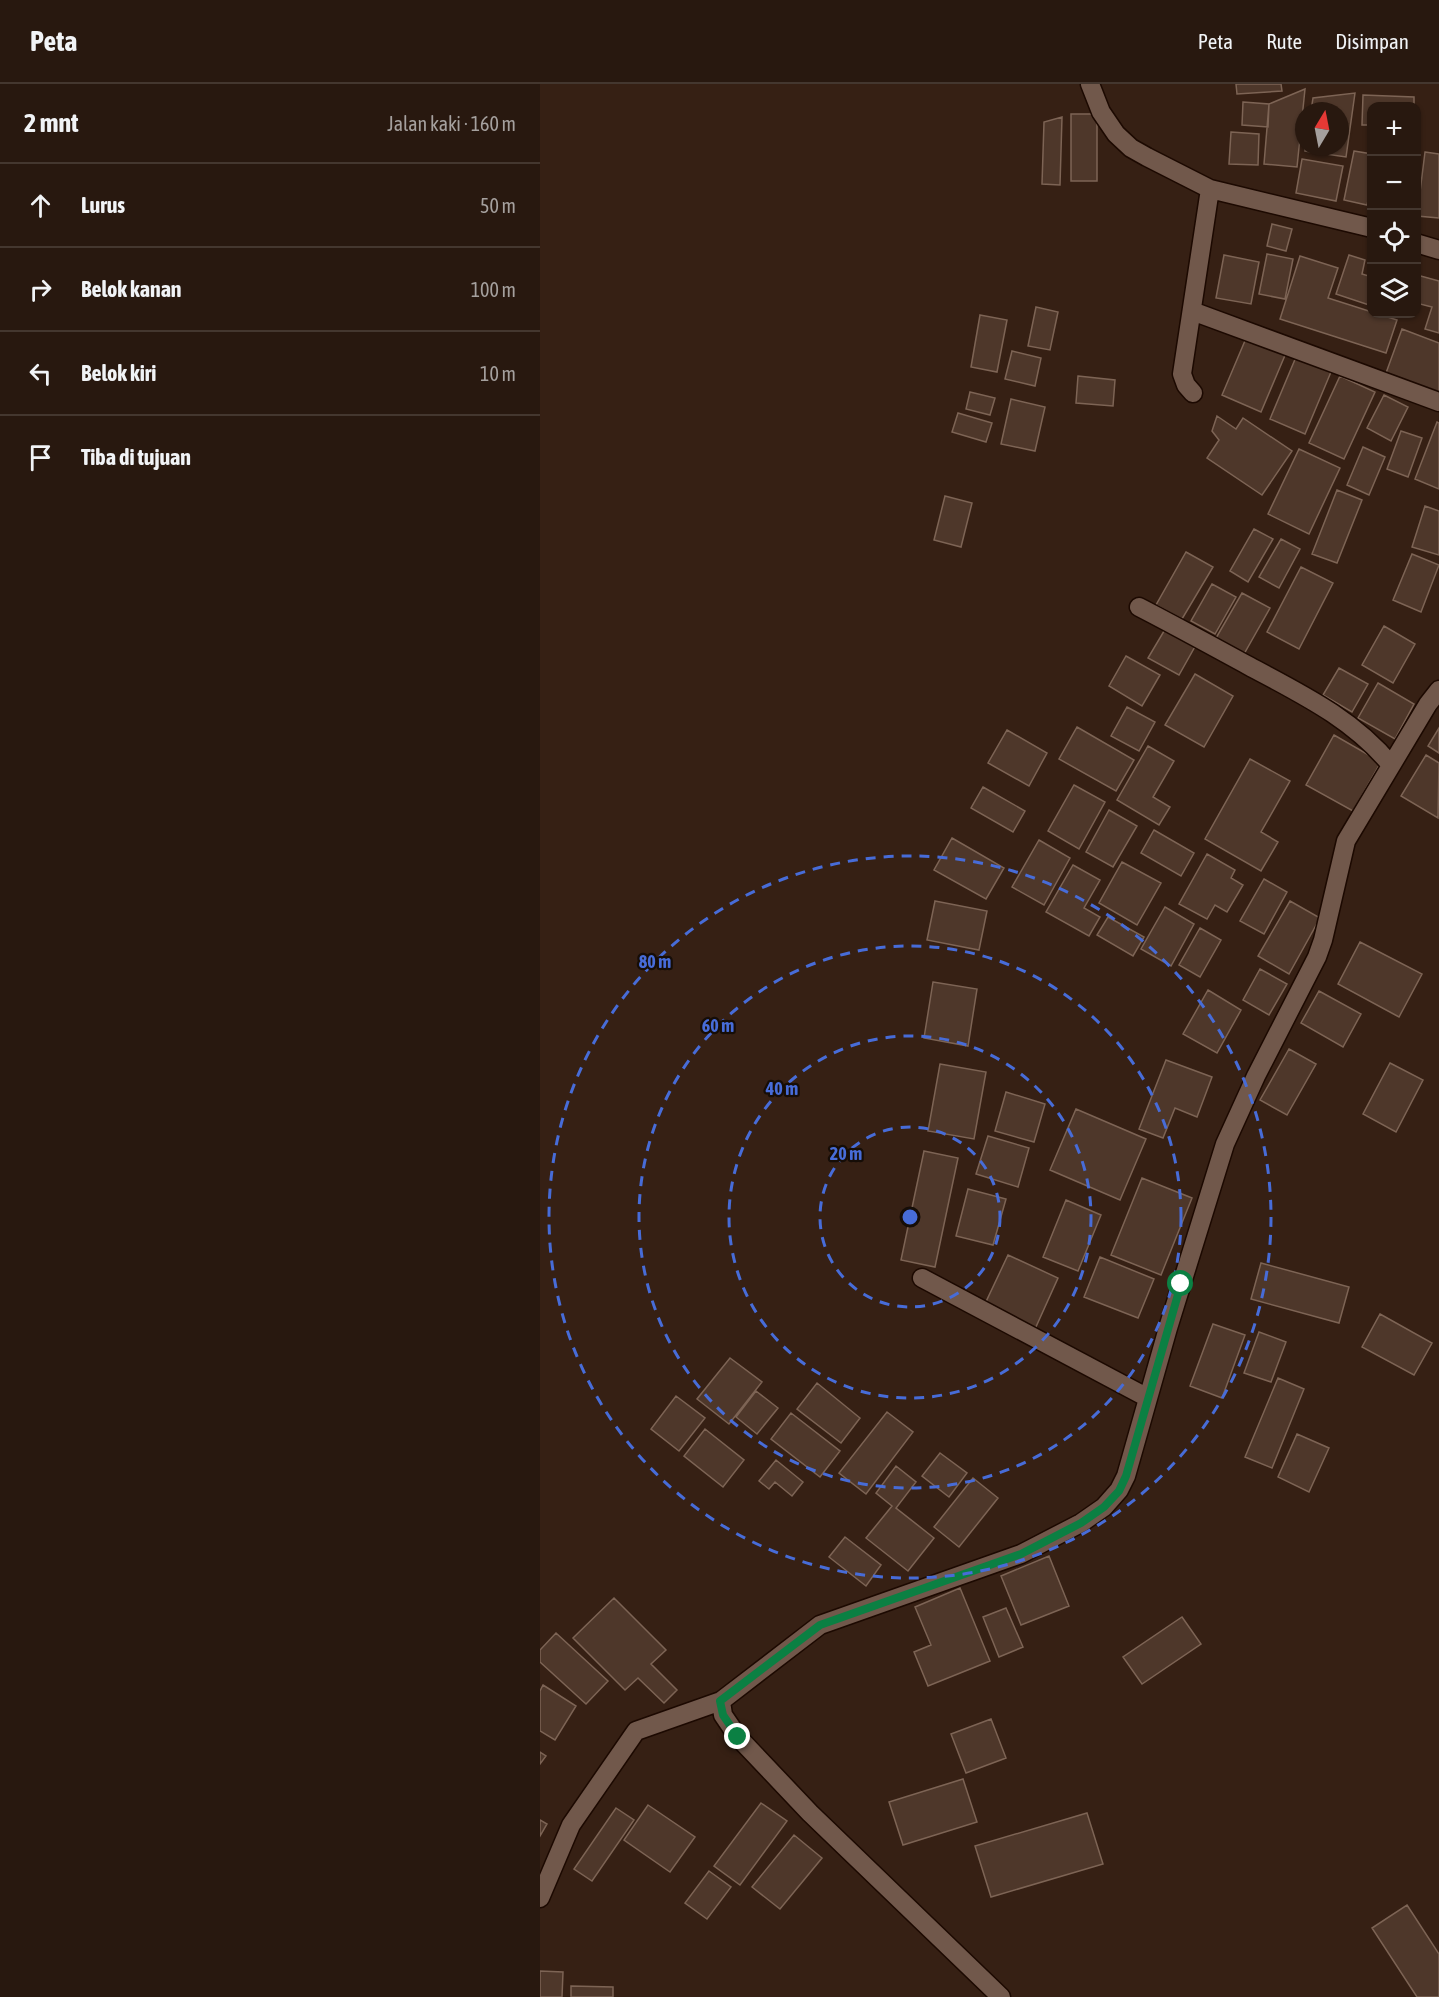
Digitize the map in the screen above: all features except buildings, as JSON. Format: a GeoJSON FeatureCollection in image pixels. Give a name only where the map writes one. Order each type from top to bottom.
{"type":"FeatureCollection","features":[{"type":"Feature","properties":{"kind":"street"},"geometry":{"type":"LineString","coordinates":[[1090,84],[1101,111],[1116,134],[1131,148],[1210,189],[1367,227]]}},
{"type":"Feature","properties":{"kind":"street"},"geometry":{"type":"LineString","coordinates":[[1192,393],[1182,374],[1210,189]]}},
{"type":"Feature","properties":{"kind":"street"},"geometry":{"type":"LineString","coordinates":[[1421,245],[1439,250]]}},
{"type":"Feature","properties":{"kind":"street"},"geometry":{"type":"LineString","coordinates":[[1192,311],[1439,402]]}},
{"type":"Feature","properties":{"kind":"street"},"geometry":{"type":"LineString","coordinates":[[1139,607],[1308,697],[1355,728],[1374,744],[1391,765]]}},
{"type":"Feature","properties":{"kind":"street"},"geometry":{"type":"LineString","coordinates":[[540,1898],[572,1825],[636,1731],[720,1701],[820,1625],[1021,1554],[1081,1523],[1104,1507],[1119,1491],[1126,1476],[1225,1144],[1256,1076],[1317,957],[1346,841],[1428,704],[1439,690]]}},
{"type":"Feature","properties":{"kind":"street"},"geometry":{"type":"LineString","coordinates":[[922,1278],[1148,1398]]}},
{"type":"Feature","properties":{"kind":"street"},"geometry":{"type":"LineString","coordinates":[[720,1701],[723,1715],[738,1737],[810,1813],[1001,1997]]}},
{"type":"Feature","properties":{"kind":"route"},"geometry":{"type":"LineString","coordinates":[[738,1737],[723,1715],[720,1701],[820,1625],[1021,1554],[1081,1523],[1104,1507],[1119,1491],[1126,1476],[1181,1284]]}}]}
